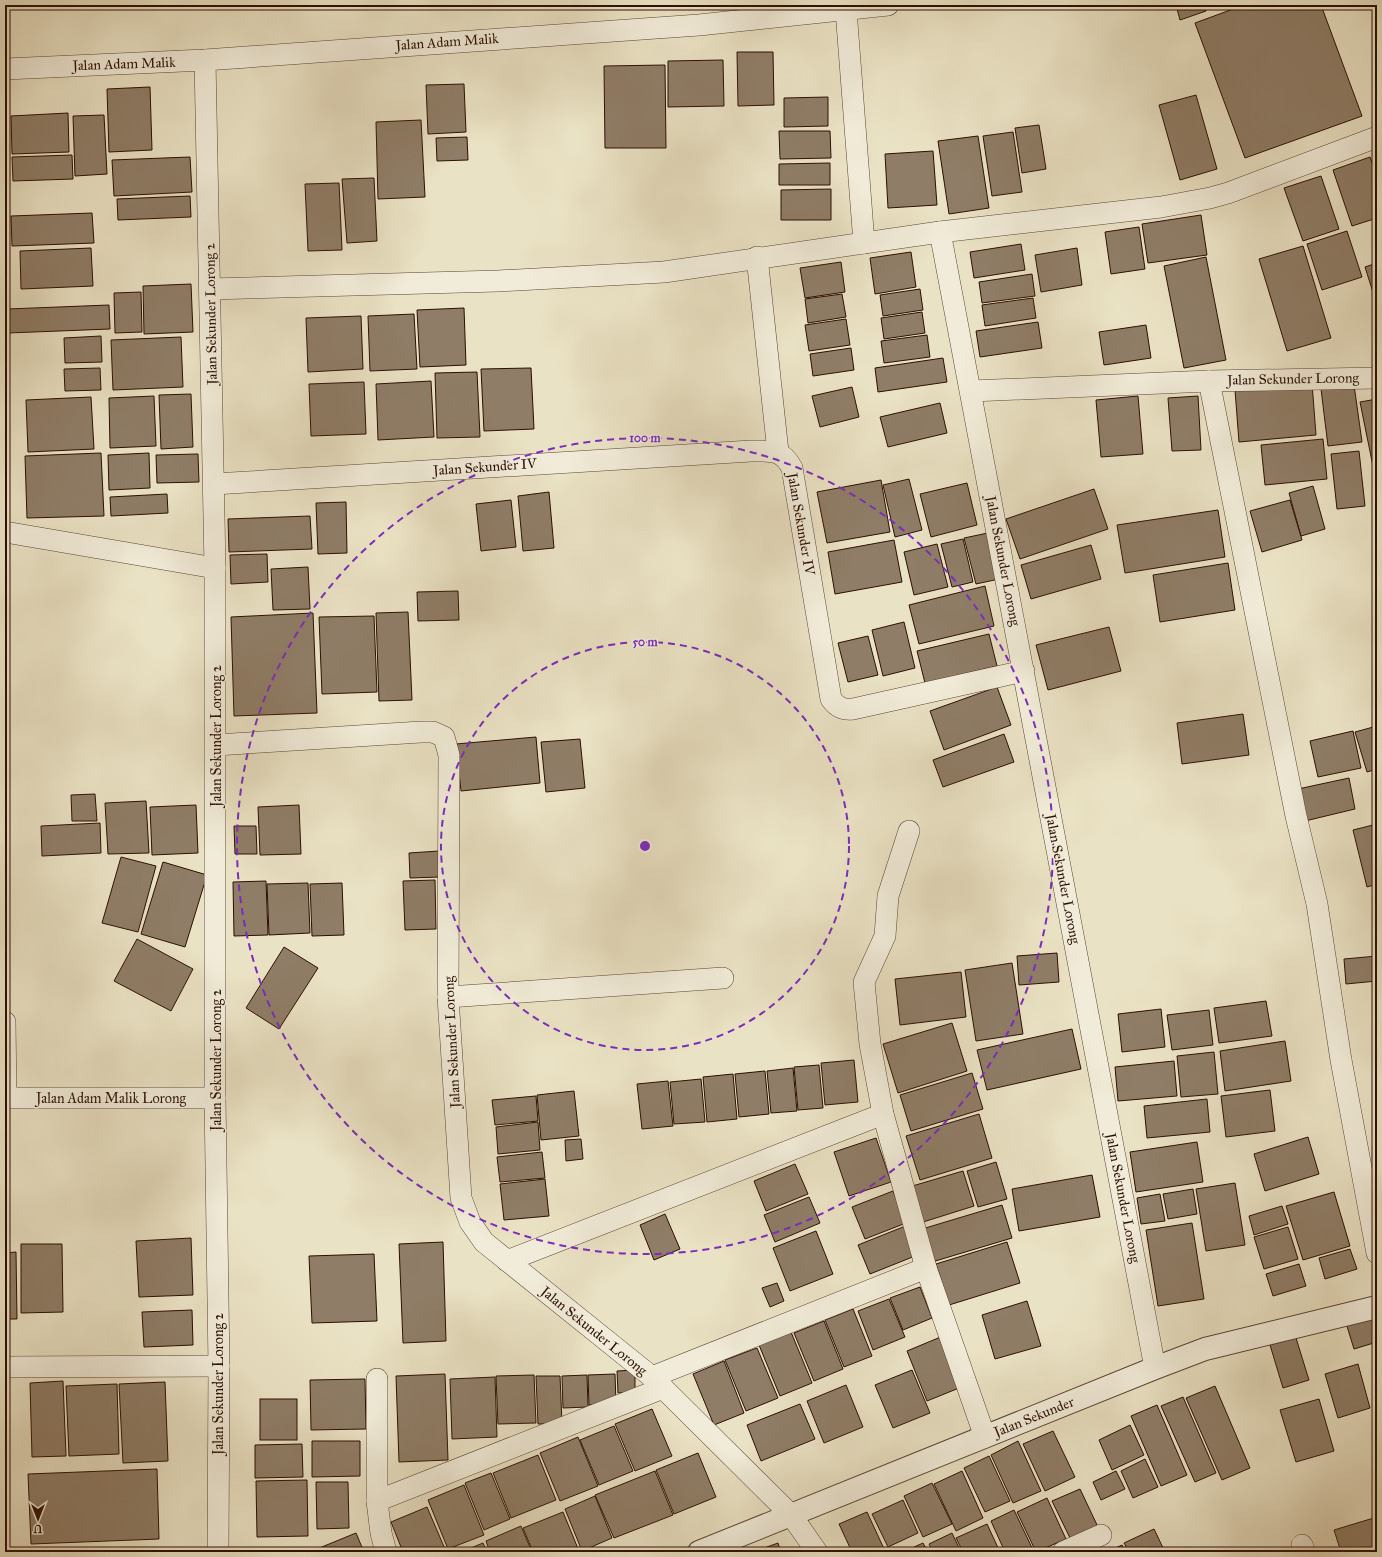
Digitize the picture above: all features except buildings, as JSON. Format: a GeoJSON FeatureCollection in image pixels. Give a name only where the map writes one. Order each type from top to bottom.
{"type":"FeatureCollection","features":[{"type":"Feature","properties":{"kind":"street","name":"Jalan Adam Malik"},"geometry":{"type":"LineString","coordinates":[[5,69],[205,60],[699,26],[888,5]]}},
{"type":"Feature","properties":{"kind":"street"},"geometry":{"type":"LineString","coordinates":[[846,10],[864,243]]}},
{"type":"Feature","properties":{"kind":"street","name":"Jalan Sekunder Lorong 2"},"geometry":{"type":"LineString","coordinates":[[205,60],[215,568],[215,1098],[219,1366],[218,1552]]}},
{"type":"Feature","properties":{"kind":"street"},"geometry":{"type":"LineString","coordinates":[[210,289],[498,281],[656,272],[940,232],[1161,207],[1210,198],[1377,137]]}},
{"type":"Feature","properties":{"kind":"street","name":"Jalan Sekunder Lorong"},"geometry":{"type":"LineString","coordinates":[[940,232],[972,390],[1155,1368]]}},
{"type":"Feature","properties":{"kind":"street"},"geometry":{"type":"LineString","coordinates":[[757,257],[778,452]]}},
{"type":"Feature","properties":{"kind":"street","name":"Jalan Sekunder Lorong"},"geometry":{"type":"LineString","coordinates":[[972,390],[1209,381],[1377,378]]}},
{"type":"Feature","properties":{"kind":"street","name":"Jalan Sekunder Lorong"},"geometry":{"type":"LineString","coordinates":[[1209,381],[1296,816],[1317,904],[1341,1060],[1377,1253]]}},
{"type":"Feature","properties":{"kind":"street","name":"Jalan Sekunder IV"},"geometry":{"type":"LineString","coordinates":[[214,484],[751,450],[778,452],[787,459],[792,468],[831,699],[837,706],[841,709],[853,709],[1024,671]]}},
{"type":"Feature","properties":{"kind":"street"},"geometry":{"type":"LineString","coordinates":[[5,532],[215,568]]}},
{"type":"Feature","properties":{"kind":"street","name":"Jalan Sekunder Lorong"},"geometry":{"type":"LineString","coordinates":[[216,745],[329,737],[433,732],[439,733],[446,739],[449,755],[448,996],[462,1198],[470,1222],[477,1233],[494,1251],[657,1382],[791,1514],[817,1552]]}},
{"type":"Feature","properties":{"kind":"street"},"geometry":{"type":"LineString","coordinates":[[909,831],[888,896],[885,936],[864,982],[870,1044],[883,1114],[926,1268],[985,1437]]}},
{"type":"Feature","properties":{"kind":"street"},"geometry":{"type":"LineString","coordinates":[[448,996],[723,978]]}},
{"type":"Feature","properties":{"kind":"street","name":"Jalan Adam Malik Lorong"},"geometry":{"type":"LineString","coordinates":[[5,1022],[6,1098],[215,1098]]}},
{"type":"Feature","properties":{"kind":"street"},"geometry":{"type":"LineString","coordinates":[[507,1261],[883,1114]]}},
{"type":"Feature","properties":{"kind":"street","name":"Jalan Sekunder Lorong"},"geometry":{"type":"LineString","coordinates":[[376,1500],[926,1268]]}},
{"type":"Feature","properties":{"kind":"street","name":"Jalan Sekunder"},"geometry":{"type":"LineString","coordinates":[[699,1552],[1155,1368],[1206,1349],[1377,1307]]}},
{"type":"Feature","properties":{"kind":"street"},"geometry":{"type":"LineString","coordinates":[[5,1367],[219,1366]]}},
{"type":"Feature","properties":{"kind":"street"},"geometry":{"type":"LineString","coordinates":[[377,1379],[376,1500],[381,1534],[386,1552]]}},
{"type":"Feature","properties":{"kind":"street"},"geometry":{"type":"LineString","coordinates":[[1063,1552],[1101,1535]]}}]}
